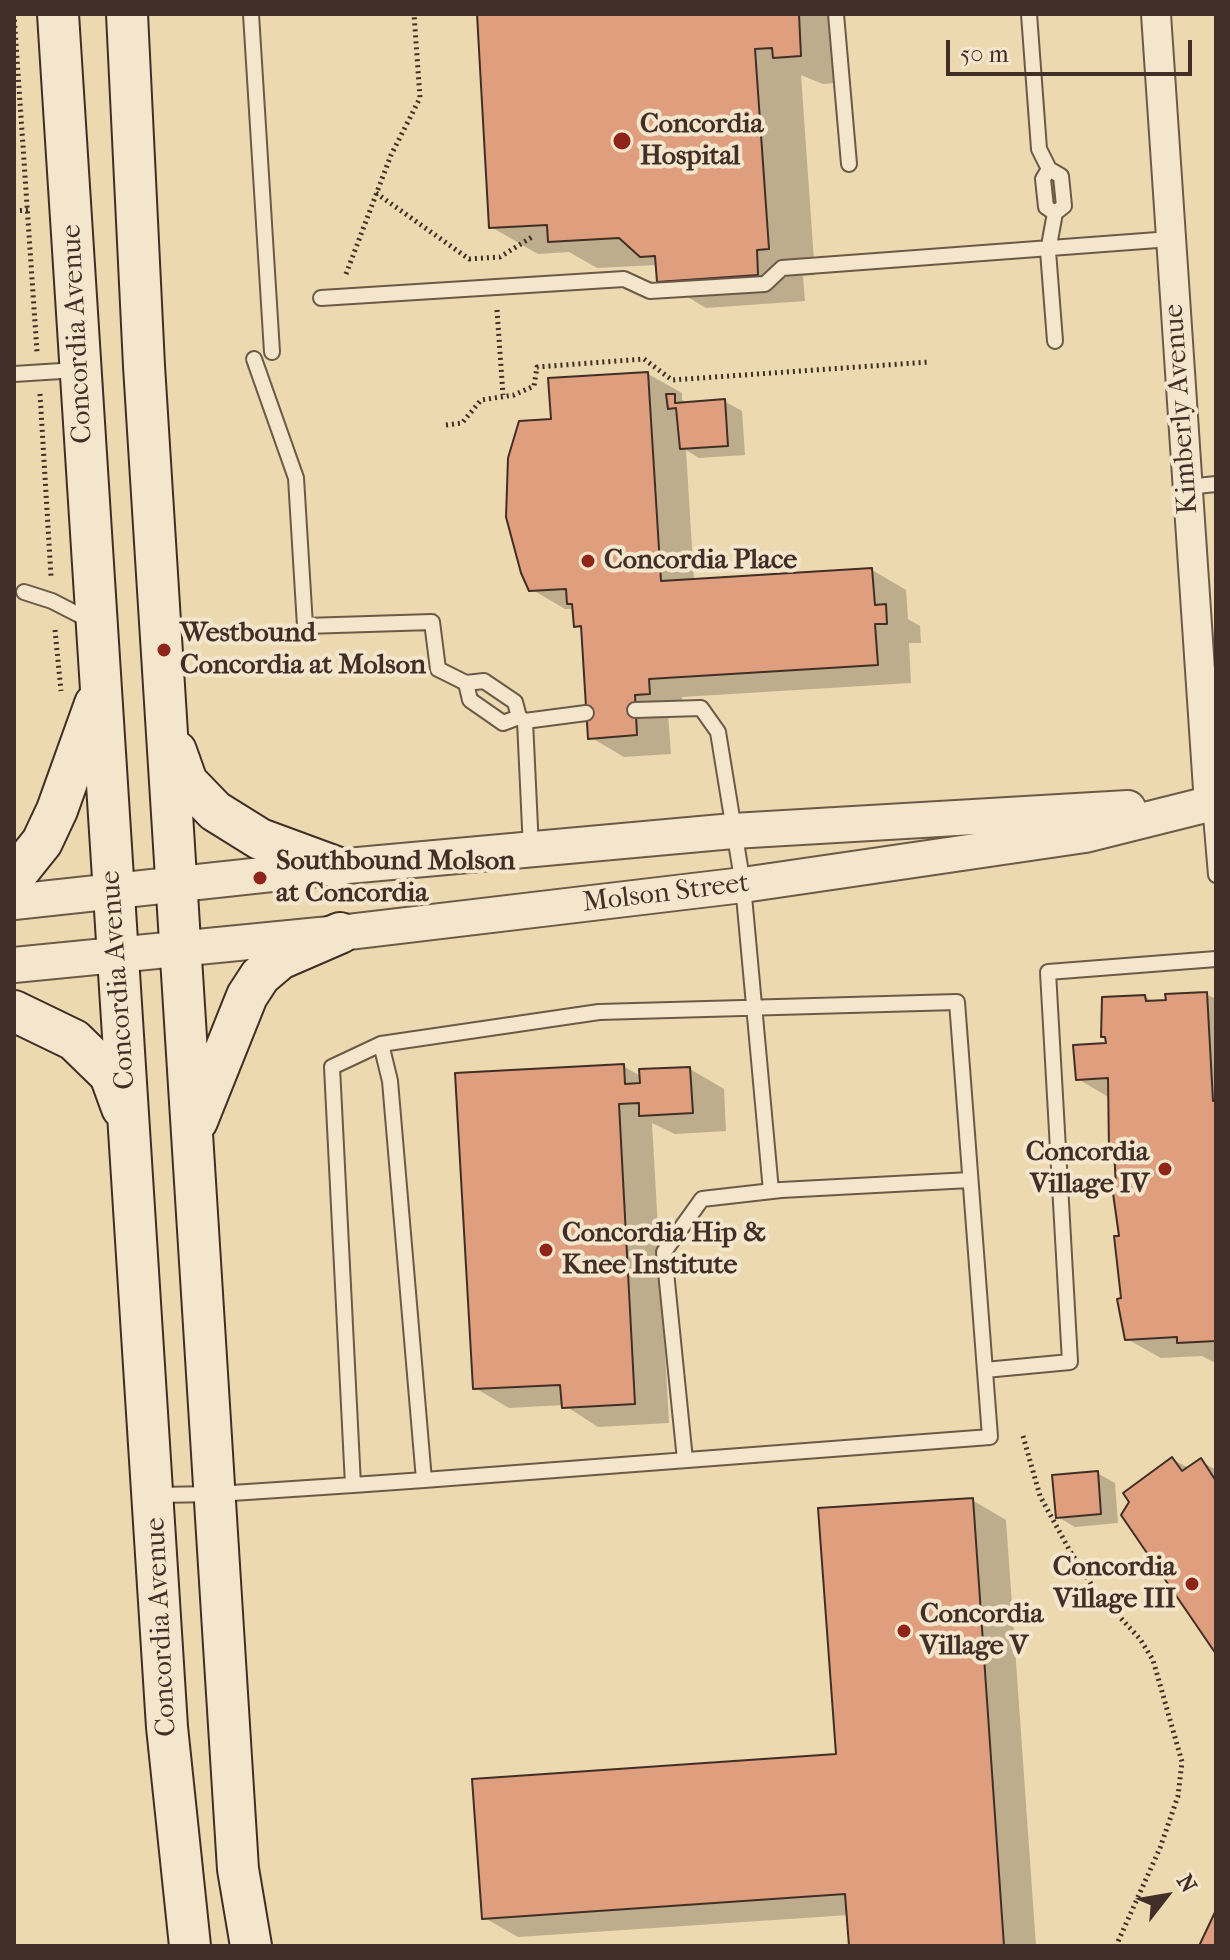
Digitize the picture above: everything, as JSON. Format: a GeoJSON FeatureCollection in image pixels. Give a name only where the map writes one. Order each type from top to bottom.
{"type":"FeatureCollection","features":[{"type":"Feature","properties":{"kind":"main road","name":"Concordia Avenue"},"geometry":{"type":"LineString","coordinates":[[58,14],[167,1727],[190,1946]]}},
{"type":"Feature","properties":{"kind":"main road"},"geometry":{"type":"LineString","coordinates":[[127,14],[166,723],[217,1494],[238,1869],[251,1946]]}},
{"type":"Feature","properties":{"kind":"main road"},"geometry":{"type":"LineString","coordinates":[[14,877],[42,842],[57,810],[101,689]]}},
{"type":"Feature","properties":{"kind":"main road"},"geometry":{"type":"LineString","coordinates":[[166,723],[187,782],[215,811],[260,839],[336,867]]}},
{"type":"Feature","properties":{"kind":"main road"},"geometry":{"type":"LineString","coordinates":[[193,1132],[247,996],[260,976],[280,959],[340,933]]}},
{"type":"Feature","properties":{"kind":"main road"},"geometry":{"type":"LineString","coordinates":[[14,1011],[74,1040],[110,1075],[129,1129]]}},
{"type":"Feature","properties":{"kind":"street","name":"Kimberly Avenue"},"geometry":{"type":"LineString","coordinates":[[1156,14],[1187,487],[1213,803]]}},
{"type":"Feature","properties":{"kind":"street","name":"Molson Street"},"geometry":{"type":"LineString","coordinates":[[14,902],[336,867],[733,831],[1213,803]]}},
{"type":"Feature","properties":{"kind":"street","name":"Molson Street"},"geometry":{"type":"LineString","coordinates":[[14,965],[117,952],[180,950],[340,933],[743,885],[1085,835],[1213,803]]}},
{"type":"Feature","properties":{"kind":"lane"},"geometry":{"type":"LineString","coordinates":[[251,14],[272,352]]}},
{"type":"Feature","properties":{"kind":"lane"},"geometry":{"type":"LineString","coordinates":[[836,14],[849,164]]}},
{"type":"Feature","properties":{"kind":"lane"},"geometry":{"type":"LineString","coordinates":[[1029,14],[1039,149],[1049,169],[1061,176],[1064,206],[1055,213],[1048,251],[1055,341]]}},
{"type":"Feature","properties":{"kind":"lane"},"geometry":{"type":"LineString","coordinates":[[321,298],[624,279],[650,291],[765,284],[782,268],[1048,251],[1171,239]]}},
{"type":"Feature","properties":{"kind":"lane"},"geometry":{"type":"LineString","coordinates":[[254,359],[296,478],[305,626],[432,622],[438,669],[466,683],[484,681],[515,702],[522,719],[531,851]]}},
{"type":"Feature","properties":{"kind":"lane"},"geometry":{"type":"LineString","coordinates":[[14,374],[79,370]]}},
{"type":"Feature","properties":{"kind":"lane"},"geometry":{"type":"LineString","coordinates":[[1187,487],[1216,484]]}},
{"type":"Feature","properties":{"kind":"lane"},"geometry":{"type":"LineString","coordinates":[[24,592],[52,601],[96,624]]}},
{"type":"Feature","properties":{"kind":"lane"},"geometry":{"type":"LineString","coordinates":[[466,683],[470,700],[503,723],[586,713]]}},
{"type":"Feature","properties":{"kind":"lane"},"geometry":{"type":"LineString","coordinates":[[635,710],[701,708],[718,732],[743,885],[771,1191]]}},
{"type":"Feature","properties":{"kind":"lane"},"geometry":{"type":"LineString","coordinates":[[1213,803],[1216,875]]}},
{"type":"Feature","properties":{"kind":"lane"},"geometry":{"type":"LineString","coordinates":[[985,1370],[1070,1362],[1048,972],[1216,959]]}},
{"type":"Feature","properties":{"kind":"lane"},"geometry":{"type":"LineString","coordinates":[[154,1495],[353,1485],[990,1437],[957,1002],[599,1012],[381,1044],[332,1067],[353,1485]]}},
{"type":"Feature","properties":{"kind":"lane"},"geometry":{"type":"LineString","coordinates":[[381,1044],[390,1081],[424,1480]]}},
{"type":"Feature","properties":{"kind":"lane"},"geometry":{"type":"LineString","coordinates":[[685,1460],[664,1252],[702,1199],[771,1191],[970,1180]]}},
{"type":"Feature","properties":{"kind":"path"},"geometry":{"type":"LineString","coordinates":[[14,14],[52,601],[62,701]]}},
{"type":"Feature","properties":{"kind":"path"},"geometry":{"type":"LineString","coordinates":[[338,297],[376,193],[420,98],[414,14]]}},
{"type":"Feature","properties":{"kind":"path"},"geometry":{"type":"LineString","coordinates":[[376,193],[469,259],[500,257],[532,237]]}},
{"type":"Feature","properties":{"kind":"path"},"geometry":{"type":"LineString","coordinates":[[14,211],[28,210]]}},
{"type":"Feature","properties":{"kind":"path"},"geometry":{"type":"LineString","coordinates":[[500,333],[503,395]]}},
{"type":"Feature","properties":{"kind":"path"},"geometry":{"type":"LineString","coordinates":[[446,425],[462,423],[474,405],[503,395],[514,395],[534,386],[537,367],[644,359],[672,380],[929,362]]}},
{"type":"Feature","properties":{"kind":"path"},"geometry":{"type":"LineString","coordinates":[[1023,1436],[1040,1496],[1070,1551],[1095,1590],[1140,1639],[1153,1660],[1182,1762],[1178,1796],[1160,1848],[1116,1946]]}},
{"type":"Feature","properties":{"kind":"building","name":"Concordia Hospital"},"geometry":{"type":"Polygon","coordinates":[[[477,14],[799,14],[801,56],[773,58],[772,48],[755,49],[769,249],[757,250],[758,275],[657,282],[655,256],[640,257],[619,238],[548,242],[547,225],[489,228],[477,14]]]}},
{"type":"Feature","properties":{"kind":"building","name":"Concordia Place"},"geometry":{"type":"Polygon","coordinates":[[[648,372],[661,581],[872,568],[875,605],[886,604],[887,624],[875,624],[878,665],[649,679],[650,694],[635,695],[637,735],[588,739],[581,626],[574,627],[572,604],[567,604],[566,589],[529,591],[521,573],[506,517],[508,458],[519,421],[551,419],[548,378],[648,372]]]}},
{"type":"Feature","properties":{"kind":"building"},"geometry":{"type":"Polygon","coordinates":[[[666,394],[675,394],[675,403],[725,399],[728,446],[680,449],[676,408],[668,409],[666,394]]]}},
{"type":"Feature","properties":{"kind":"building","name":"Concordia Village IV"},"geometry":{"type":"Polygon","coordinates":[[[1207,992],[1213,1101],[1216,1101],[1216,1341],[1177,1343],[1177,1337],[1125,1340],[1117,1299],[1121,1298],[1114,1236],[1119,1236],[1112,1186],[1116,1187],[1114,1150],[1109,1151],[1108,1078],[1076,1080],[1073,1045],[1106,1043],[1105,1037],[1101,1037],[1102,997],[1145,995],[1146,1001],[1166,1000],[1165,994],[1207,992]]]}},
{"type":"Feature","properties":{"kind":"building","name":"Concordia Hip & Knee Institute"},"geometry":{"type":"Polygon","coordinates":[[[624,1064],[625,1084],[640,1083],[639,1069],[690,1067],[693,1113],[639,1116],[639,1103],[619,1104],[635,1404],[562,1408],[560,1385],[473,1389],[455,1073],[624,1064]]]}},
{"type":"Feature","properties":{"kind":"building","name":"Concordia Village III"},"geometry":{"type":"Polygon","coordinates":[[[1172,1457],[1182,1471],[1201,1458],[1216,1481],[1216,1654],[1121,1515],[1129,1502],[1123,1493],[1172,1457]]]}},
{"type":"Feature","properties":{"kind":"building"},"geometry":{"type":"Polygon","coordinates":[[[1098,1471],[1101,1514],[1056,1518],[1052,1475],[1098,1471]]]}},
{"type":"Feature","properties":{"kind":"building","name":"Concordia Village V"},"geometry":{"type":"Polygon","coordinates":[[[973,1498],[1004,1946],[849,1946],[845,1894],[482,1919],[472,1779],[836,1754],[818,1508],[973,1498]]]}},
{"type":"Feature","properties":{"kind":"building"},"geometry":{"type":"Polygon","coordinates":[[[1216,1910],[1216,1946],[1199,1946],[1216,1910]]]}},
{"type":"Feature","properties":{"kind":"place","name":"Concordia Hospital"},"geometry":{"type":"Point","coordinates":[622,141]}},
{"type":"Feature","properties":{"kind":"place","name":"Concordia Place"},"geometry":{"type":"Point","coordinates":[588,561]}},
{"type":"Feature","properties":{"kind":"place","name":"Westbound Concordia at Molson"},"geometry":{"type":"Point","coordinates":[164,650]}},
{"type":"Feature","properties":{"kind":"place","name":"Southbound Molson at Concordia"},"geometry":{"type":"Point","coordinates":[260,878]}},
{"type":"Feature","properties":{"kind":"place","name":"Concordia Village IV"},"geometry":{"type":"Point","coordinates":[1165,1169]}},
{"type":"Feature","properties":{"kind":"place","name":"Concordia Hip & Knee Institute"},"geometry":{"type":"Point","coordinates":[546,1250]}},
{"type":"Feature","properties":{"kind":"place","name":"Concordia Village III"},"geometry":{"type":"Point","coordinates":[1192,1584]}},
{"type":"Feature","properties":{"kind":"place","name":"Concordia Village V"},"geometry":{"type":"Point","coordinates":[904,1631]}}]}
